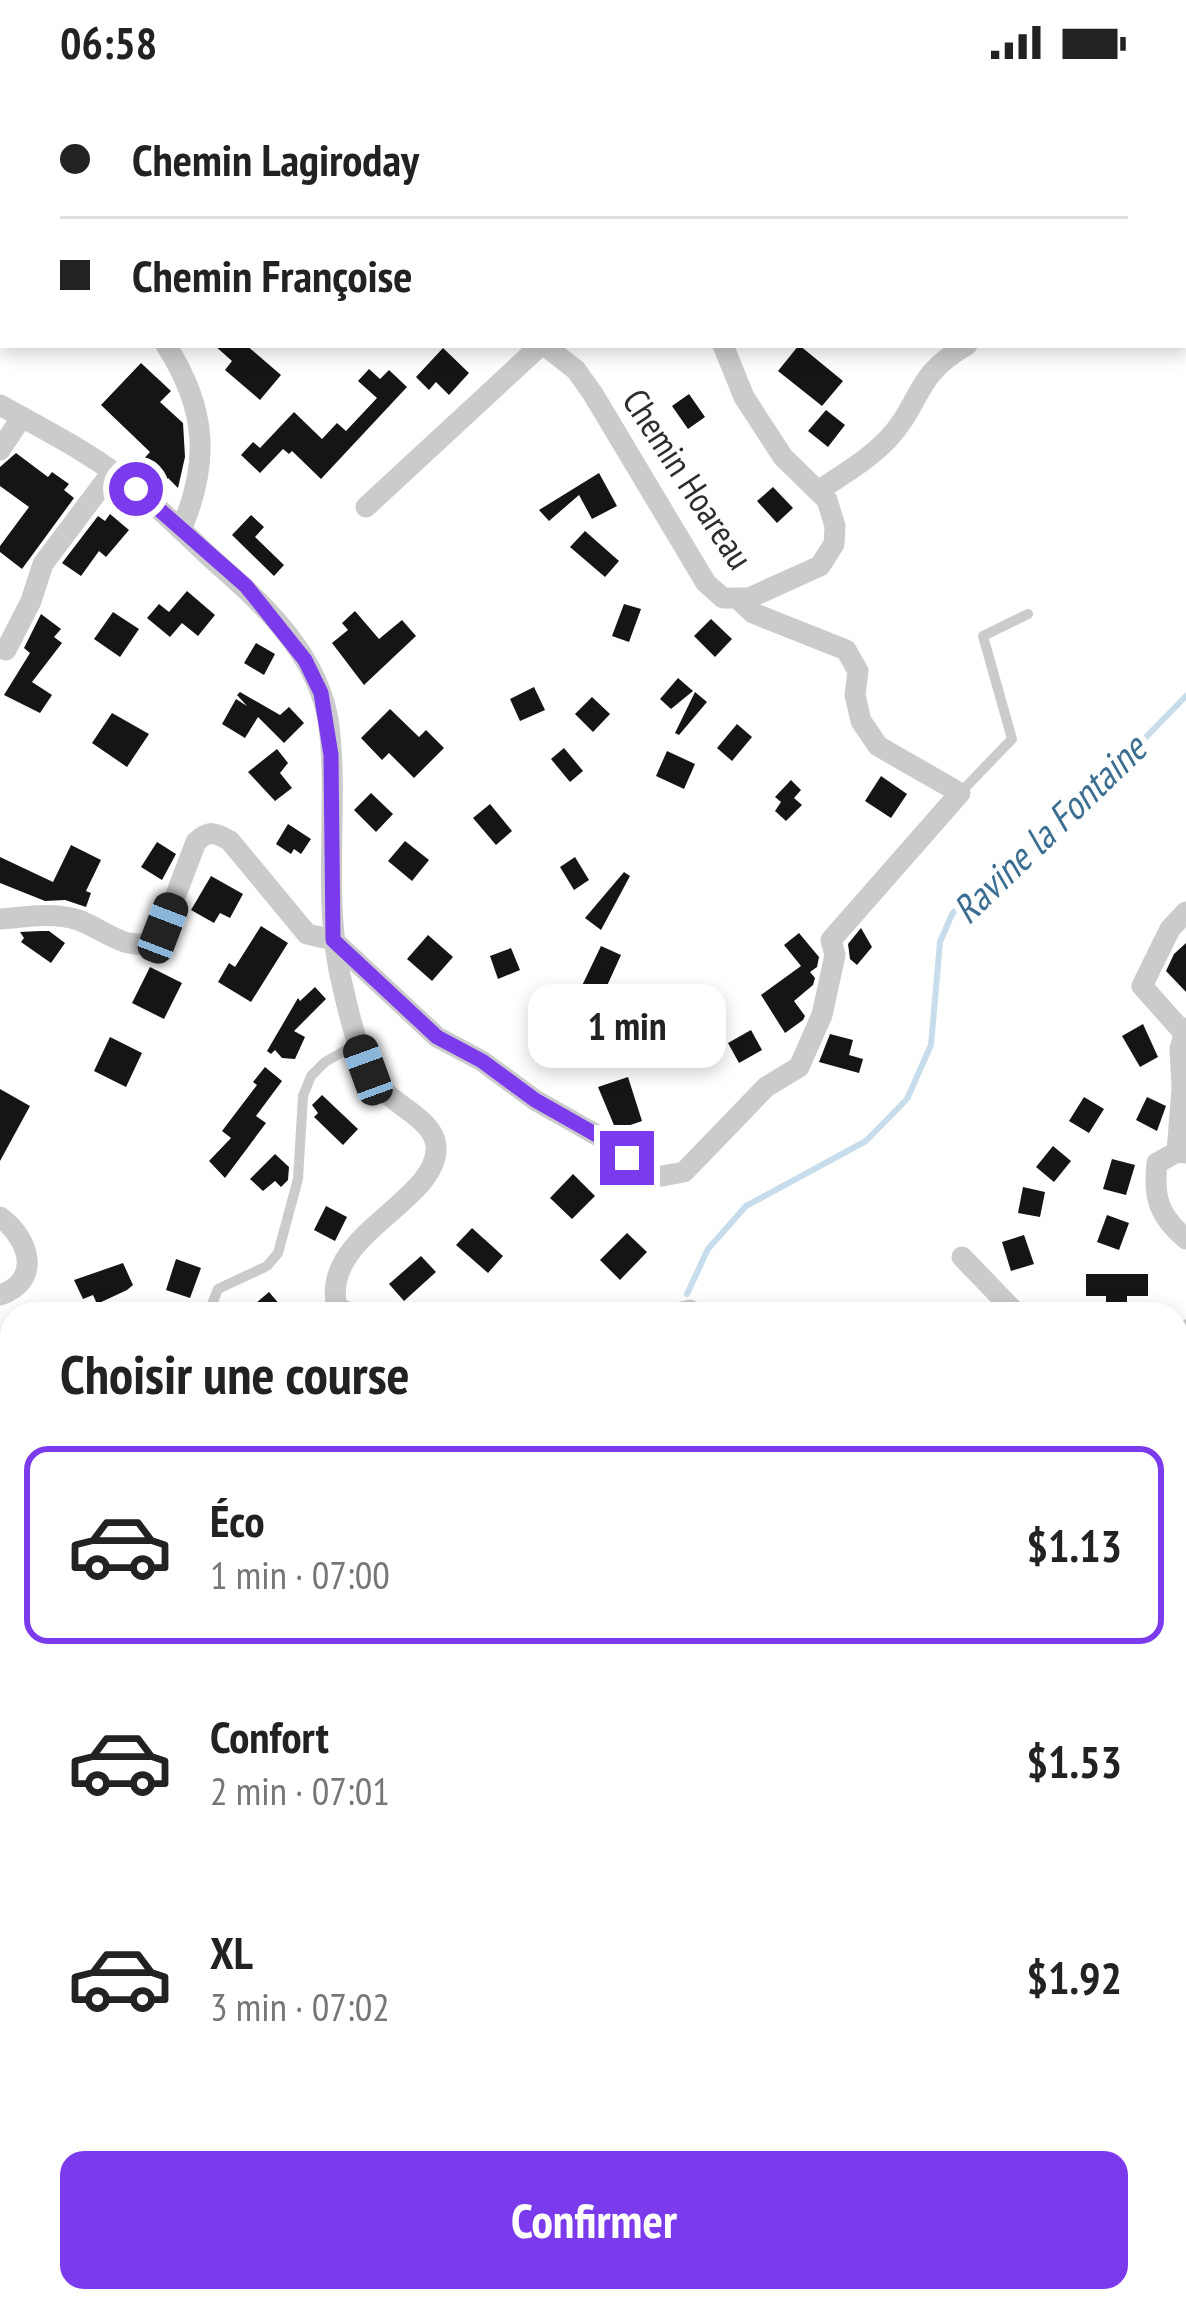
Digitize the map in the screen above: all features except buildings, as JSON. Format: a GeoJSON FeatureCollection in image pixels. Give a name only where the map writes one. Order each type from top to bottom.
{"type":"FeatureCollection","features":[{"type":"Feature","properties":{"kind":"street"},"geometry":{"type":"LineString","coordinates":[[167,348],[192,398],[202,447],[199,489],[181,530]]}},
{"type":"Feature","properties":{"kind":"street"},"geometry":{"type":"LineString","coordinates":[[366,507],[539,348]]}},
{"type":"Feature","properties":{"kind":"street","name":"Chemin Hoareau"},"geometry":{"type":"LineString","coordinates":[[546,348],[576,370],[593,394],[706,583],[724,598],[749,598],[820,566],[834,544],[835,526],[827,500],[783,457],[744,397],[724,348]]}},
{"type":"Feature","properties":{"kind":"street"},"geometry":{"type":"LineString","coordinates":[[818,491],[892,435],[931,370],[963,348]]}},
{"type":"Feature","properties":{"kind":"street"},"geometry":{"type":"LineString","coordinates":[[0,405],[112,472],[246,586],[305,660],[321,693],[331,755],[333,940],[358,1043],[368,1070],[386,1094],[432,1133],[436,1146],[428,1172],[341,1263],[333,1292],[336,1302]]}},
{"type":"Feature","properties":{"kind":"street"},"geometry":{"type":"LineString","coordinates":[[0,450],[22,417]]}},
{"type":"Feature","properties":{"kind":"street"},"geometry":{"type":"LineString","coordinates":[[6,650],[43,564],[112,472]]}},
{"type":"Feature","properties":{"kind":"street"},"geometry":{"type":"LineString","coordinates":[[0,919],[51,916],[79,921],[134,946],[148,944],[159,939],[196,842],[205,833],[216,832],[230,842],[308,934],[333,940],[437,1037],[602,1138],[652,1178],[684,1172],[766,1087],[799,1067],[822,1016],[835,955],[831,940],[960,793],[878,746],[861,721],[855,695],[858,671],[846,650],[753,613],[736,598]]}},
{"type":"Feature","properties":{"kind":"street"},"geometry":{"type":"LineString","coordinates":[[1186,912],[1170,929],[1142,986],[1184,1030],[1181,1153],[1157,1163],[1154,1193],[1166,1222],[1186,1240]]}},
{"type":"Feature","properties":{"kind":"street"},"geometry":{"type":"LineString","coordinates":[[0,1216],[22,1242],[30,1263],[25,1281],[0,1295]]}},
{"type":"Feature","properties":{"kind":"street"},"geometry":{"type":"LineString","coordinates":[[962,1257],[1005,1302]]}},
{"type":"Feature","properties":{"kind":"lane"},"geometry":{"type":"LineString","coordinates":[[960,793],[1012,739],[983,636],[1028,614]]}},
{"type":"Feature","properties":{"kind":"lane"},"geometry":{"type":"LineString","coordinates":[[213,1302],[218,1289],[267,1266],[278,1253],[298,1179],[303,1096],[311,1076],[325,1062],[358,1043]]}},
{"type":"Feature","properties":{"kind":"waterway","name":"Ravine la Fontaine"},"geometry":{"type":"LineString","coordinates":[[687,1294],[708,1249],[746,1206],[866,1141],[907,1099],[931,1045],[940,942],[952,914],[975,889],[1046,840],[1186,696]]}},
{"type":"Feature","properties":{"kind":"route"},"geometry":{"type":"LineString","coordinates":[[136,489],[246,586],[305,660],[321,693],[331,755],[333,940],[437,1037],[482,1061],[627,1158]]}}]}
